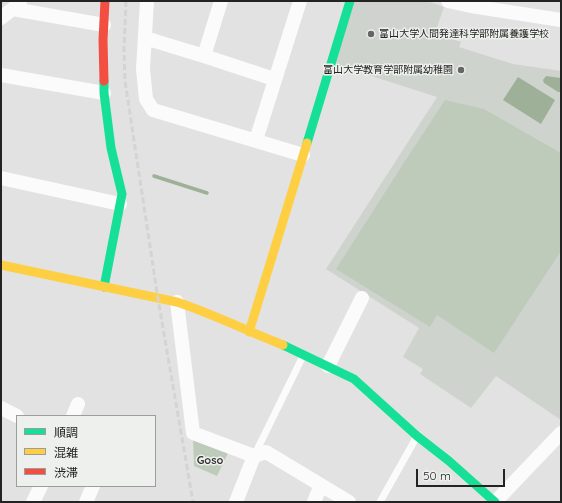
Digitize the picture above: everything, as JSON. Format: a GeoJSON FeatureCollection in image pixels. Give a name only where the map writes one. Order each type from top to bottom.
{"type":"FeatureCollection","features":[{"type":"Feature","properties":{"kind":"street"},"geometry":{"type":"LineString","coordinates":[[104,287],[122,194],[111,148],[104,93],[105,1]]}},
{"type":"Feature","properties":{"kind":"street"},"geometry":{"type":"LineString","coordinates":[[147,1],[143,69],[146,99],[153,110],[303,155]]}},
{"type":"Feature","properties":{"kind":"street"},"geometry":{"type":"LineString","coordinates":[[204,56],[221,1]]}},
{"type":"Feature","properties":{"kind":"street"},"geometry":{"type":"LineString","coordinates":[[256,140],[274,79],[300,1]]}},
{"type":"Feature","properties":{"kind":"street"},"geometry":{"type":"LineString","coordinates":[[249,332],[350,1]]}},
{"type":"Feature","properties":{"kind":"street"},"geometry":{"type":"LineString","coordinates":[[448,1],[488,5],[561,20]]}},
{"type":"Feature","properties":{"kind":"street"},"geometry":{"type":"LineString","coordinates":[[1,18],[17,5],[104,25]]}},
{"type":"Feature","properties":{"kind":"street"},"geometry":{"type":"LineString","coordinates":[[145,38],[274,79]]}},
{"type":"Feature","properties":{"kind":"street"},"geometry":{"type":"LineString","coordinates":[[1,75],[104,93]]}},
{"type":"Feature","properties":{"kind":"street"},"geometry":{"type":"LineString","coordinates":[[1,178],[120,204]]}},
{"type":"Feature","properties":{"kind":"street"},"geometry":{"type":"LineString","coordinates":[[1,265],[177,302],[199,309],[328,366],[354,379],[417,436],[449,461],[494,502],[561,433]]}},
{"type":"Feature","properties":{"kind":"street"},"geometry":{"type":"LineString","coordinates":[[328,366],[362,298]]}},
{"type":"Feature","properties":{"kind":"street"},"geometry":{"type":"LineString","coordinates":[[177,302],[193,433],[254,456],[266,452],[349,502]]}},
{"type":"Feature","properties":{"kind":"street"},"geometry":{"type":"LineString","coordinates":[[1,408],[16,416]]}},
{"type":"Feature","properties":{"kind":"street"},"geometry":{"type":"LineString","coordinates":[[236,502],[254,456]]}},
{"type":"Feature","properties":{"kind":"street"},"geometry":{"type":"LineString","coordinates":[[314,502],[321,485]]}},
{"type":"Feature","properties":{"kind":"street"},"geometry":{"type":"LineString","coordinates":[[34,502],[41,487]]}},
{"type":"Feature","properties":{"kind":"street"},"geometry":{"type":"LineString","coordinates":[[86,502],[93,487]]}},
{"type":"Feature","properties":{"kind":"lane"},"geometry":{"type":"LineString","coordinates":[[254,456],[304,355]]}},
{"type":"Feature","properties":{"kind":"lane"},"geometry":{"type":"LineString","coordinates":[[380,502],[417,436]]}},
{"type":"Feature","properties":{"kind":"shaded area"},"geometry":{"type":"Polygon","coordinates":[[[354,1],[427,1],[444,7],[435,33],[461,42],[459,47],[513,64],[561,71],[561,420],[496,376],[471,408],[420,374],[423,369],[403,357],[419,328],[326,269],[437,97],[334,64],[354,1]]]}},
{"type":"Feature","properties":{"kind":"shaded area"},"geometry":{"type":"Polygon","coordinates":[[[546,76],[561,78],[561,92],[558,92],[544,83],[543,80],[546,76]]]}},
{"type":"Feature","properties":{"kind":"shaded area"},"geometry":{"type":"Polygon","coordinates":[[[518,77],[555,100],[541,124],[503,100],[518,77]]]}},
{"type":"Feature","properties":{"kind":"shaded area"},"geometry":{"type":"Polygon","coordinates":[[[445,100],[484,109],[561,153],[561,251],[494,353],[437,315],[430,327],[336,269],[445,100]]]}},
{"type":"Feature","properties":{"kind":"shaded area"},"geometry":{"type":"Polygon","coordinates":[[[193,438],[228,453],[217,476],[194,466],[193,438]]]}},
{"type":"Feature","properties":{"kind":"waterway"},"geometry":{"type":"LineString","coordinates":[[154,176],[207,193]]}},
{"type":"Feature","properties":{"kind":"railway"},"geometry":{"type":"LineString","coordinates":[[126,1],[124,49],[125,81],[158,299],[193,502]]}},
{"type":"Feature","properties":{"kind":"traffic: fast"},"geometry":{"type":"LineString","coordinates":[[307,143],[350,1]]}},
{"type":"Feature","properties":{"kind":"traffic: fast"},"geometry":{"type":"LineString","coordinates":[[104,81],[104,93],[111,148],[122,194],[104,287]]}},
{"type":"Feature","properties":{"kind":"traffic: fast"},"geometry":{"type":"LineString","coordinates":[[283,345],[354,379],[417,436],[449,461],[495,502]]}},
{"type":"Feature","properties":{"kind":"traffic: slow"},"geometry":{"type":"LineString","coordinates":[[249,332],[307,143]]}},
{"type":"Feature","properties":{"kind":"traffic: slow"},"geometry":{"type":"LineString","coordinates":[[1,265],[177,302],[283,345]]}},
{"type":"Feature","properties":{"kind":"traffic: jam"},"geometry":{"type":"LineString","coordinates":[[104,81],[103,40],[105,1]]}},
{"type":"Feature","properties":{"kind":"place","name":"富山大学人間発達科学部附属養護学校"},"geometry":{"type":"Point","coordinates":[371,34]}},
{"type":"Feature","properties":{"kind":"place","name":"富山大学教育学部附属幼稚園"},"geometry":{"type":"Point","coordinates":[461,70]}},
{"type":"Feature","properties":{"kind":"district","name":"Goso"},"geometry":{"type":"Point","coordinates":[210,461]}}]}
